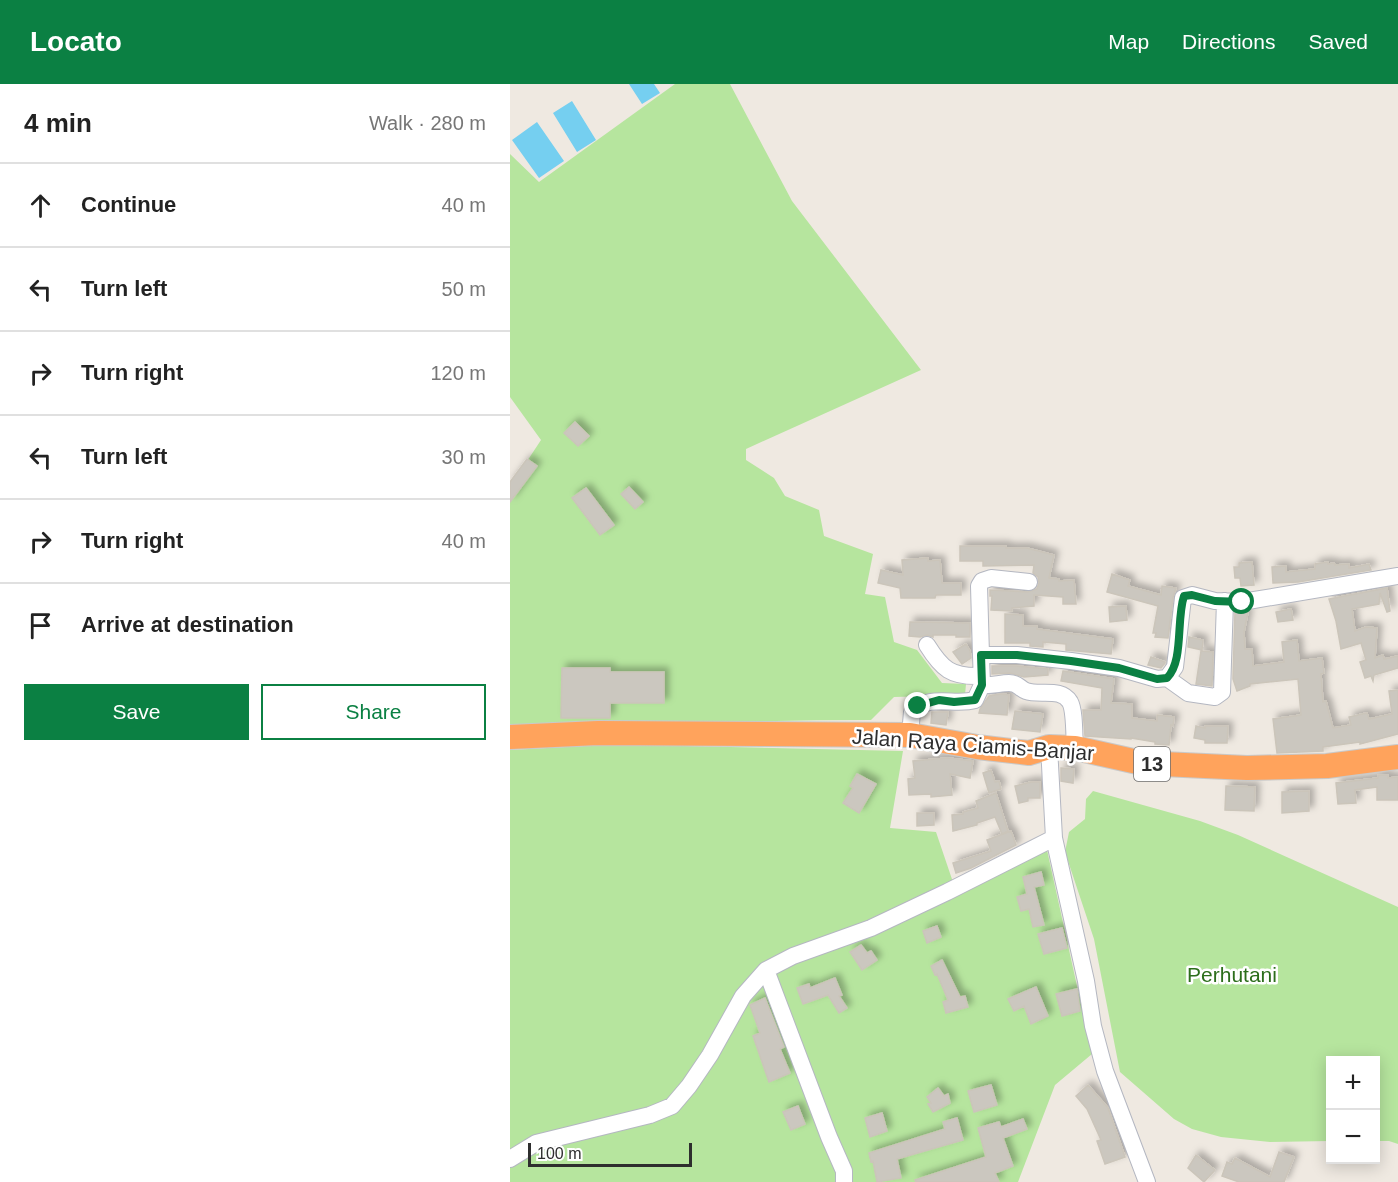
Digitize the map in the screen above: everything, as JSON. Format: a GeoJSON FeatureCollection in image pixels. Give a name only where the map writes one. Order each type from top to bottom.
{"type":"FeatureCollection","features":[{"type":"Feature","properties":{"kind":"highway","name":"Jalan Raya Ciamis-Banjar"},"geometry":{"type":"LineString","coordinates":[[510,737],[598,733],[910,735],[977,747],[1029,753],[1049,747],[1075,748],[1142,763],[1247,768],[1327,766],[1398,757]]}},
{"type":"Feature","properties":{"kind":"street"},"geometry":{"type":"LineString","coordinates":[[1167,678],[1175,667],[1183,598],[1192,595],[1215,601],[1242,602],[1398,576]]}},
{"type":"Feature","properties":{"kind":"street"},"geometry":{"type":"LineString","coordinates":[[910,735],[912,712],[918,706],[939,700],[972,701],[980,693],[979,586],[982,581],[991,578],[1029,582]]}},
{"type":"Feature","properties":{"kind":"street"},"geometry":{"type":"LineString","coordinates":[[981,655],[1017,655],[1119,668],[1157,679],[1167,678],[1188,693],[1215,697],[1222,692],[1225,601]]}},
{"type":"Feature","properties":{"kind":"street"},"geometry":{"type":"LineString","coordinates":[[927,645],[947,670],[959,675],[981,680],[992,686],[1015,684],[1027,691],[1060,694],[1066,697],[1072,705],[1075,748]]}},
{"type":"Feature","properties":{"kind":"street"},"geometry":{"type":"LineString","coordinates":[[1049,747],[1054,838],[1086,981],[1095,1034],[1105,1071],[1146,1182]]}},
{"type":"Feature","properties":{"kind":"street"},"geometry":{"type":"LineString","coordinates":[[510,1159],[536,1143],[650,1115],[672,1106],[710,1055],[743,996],[766,970],[793,956],[871,928],[1054,838]]}},
{"type":"Feature","properties":{"kind":"street"},"geometry":{"type":"LineString","coordinates":[[766,970],[828,1137],[844,1171],[844,1182]]}},
{"type":"Feature","properties":{"kind":"green space"},"geometry":{"type":"Polygon","coordinates":[[[675,84],[730,84],[792,201],[921,370],[746,449],[746,460],[774,478],[785,496],[819,510],[824,536],[873,554],[865,594],[885,597],[894,642],[917,650],[942,683],[966,684],[965,695],[894,697],[871,720],[510,727],[510,487],[541,440],[510,397],[510,154],[539,182],[675,84]]]}},
{"type":"Feature","properties":{"kind":"green space"},"geometry":{"type":"Polygon","coordinates":[[[584,746],[903,751],[890,828],[936,832],[957,894],[1047,850],[1092,1054],[1055,1085],[1018,1182],[510,1182],[510,750],[584,746]]]}},
{"type":"Feature","properties":{"kind":"green space","name":"Perhutani"},"geometry":{"type":"Polygon","coordinates":[[[1093,791],[1200,821],[1238,835],[1398,907],[1398,1144],[1380,1141],[1380,1056],[1326,1056],[1326,1141],[1270,1142],[1221,1137],[1192,1129],[1174,1119],[1120,1072],[1094,939],[1065,852],[1069,832],[1085,819],[1086,799],[1093,791]]]}},
{"type":"Feature","properties":{"kind":"water"},"geometry":{"type":"Polygon","coordinates":[[[629,84],[654,84],[660,93],[642,104],[629,84]]]}},
{"type":"Feature","properties":{"kind":"water"},"geometry":{"type":"Polygon","coordinates":[[[572,101],[596,140],[577,152],[553,113],[572,101]]]}},
{"type":"Feature","properties":{"kind":"water"},"geometry":{"type":"Polygon","coordinates":[[[537,122],[564,161],[539,178],[512,140],[537,122]]]}},
{"type":"Feature","properties":{"kind":"building"},"geometry":{"type":"Polygon","coordinates":[[[575,422],[589,436],[578,446],[564,433],[575,422]]]}},
{"type":"Feature","properties":{"kind":"building"},"geometry":{"type":"Polygon","coordinates":[[[527,459],[537,466],[510,502],[510,482],[527,459]]]}},
{"type":"Feature","properties":{"kind":"building"},"geometry":{"type":"Polygon","coordinates":[[[629,487],[643,502],[635,509],[621,494],[629,487]]]}},
{"type":"Feature","properties":{"kind":"building"},"geometry":{"type":"Polygon","coordinates":[[[586,488],[614,525],[600,535],[572,498],[586,488]]]}},
{"type":"Feature","properties":{"kind":"building"},"geometry":{"type":"Polygon","coordinates":[[[960,546],[1027,548],[1054,555],[1049,578],[1059,579],[1059,581],[1074,580],[1076,604],[1063,604],[1063,597],[1034,595],[1034,606],[1012,608],[1012,611],[991,610],[990,590],[1028,592],[1037,589],[1039,583],[1038,577],[1033,573],[1034,565],[983,566],[983,561],[960,561],[960,546]]]}},
{"type":"Feature","properties":{"kind":"building"},"geometry":{"type":"Polygon","coordinates":[[[928,558],[928,561],[940,560],[942,583],[961,583],[961,595],[901,598],[900,588],[878,583],[881,570],[903,575],[902,560],[928,558]]]}},
{"type":"Feature","properties":{"kind":"building"},"geometry":{"type":"Polygon","coordinates":[[[1252,562],[1254,585],[1241,586],[1240,578],[1235,578],[1234,567],[1239,567],[1239,563],[1252,562]]]}},
{"type":"Feature","properties":{"kind":"building"},"geometry":{"type":"Polygon","coordinates":[[[1328,562],[1328,564],[1334,563],[1335,565],[1349,564],[1349,568],[1369,564],[1371,570],[1298,582],[1273,583],[1272,567],[1286,566],[1286,572],[1315,569],[1315,564],[1328,562]]]}},
{"type":"Feature","properties":{"kind":"building"},"geometry":{"type":"Polygon","coordinates":[[[1112,574],[1130,580],[1128,586],[1161,595],[1162,586],[1176,588],[1168,638],[1155,637],[1156,633],[1153,633],[1158,606],[1107,592],[1112,574]]]}},
{"type":"Feature","properties":{"kind":"building"},"geometry":{"type":"Polygon","coordinates":[[[1387,588],[1390,611],[1387,612],[1380,593],[1379,604],[1352,609],[1355,631],[1366,627],[1377,628],[1375,658],[1383,655],[1384,659],[1398,656],[1398,668],[1374,675],[1373,681],[1371,676],[1365,678],[1360,662],[1366,660],[1361,643],[1341,649],[1329,599],[1387,588]]]}},
{"type":"Feature","properties":{"kind":"building"},"geometry":{"type":"Polygon","coordinates":[[[1126,606],[1127,620],[1110,622],[1109,607],[1126,606]]]}},
{"type":"Feature","properties":{"kind":"building"},"geometry":{"type":"Polygon","coordinates":[[[1291,609],[1293,620],[1278,622],[1276,612],[1291,609]]]}},
{"type":"Feature","properties":{"kind":"building"},"geometry":{"type":"Polygon","coordinates":[[[1235,612],[1248,612],[1244,632],[1245,649],[1252,649],[1253,666],[1284,662],[1282,642],[1297,640],[1299,661],[1322,658],[1323,702],[1326,701],[1333,728],[1351,725],[1349,717],[1367,713],[1369,719],[1392,714],[1389,691],[1398,690],[1398,734],[1360,744],[1360,742],[1323,747],[1323,751],[1277,753],[1273,719],[1301,715],[1298,679],[1250,684],[1237,691],[1233,679],[1235,612]]]}},
{"type":"Feature","properties":{"kind":"building"},"geometry":{"type":"Polygon","coordinates":[[[1005,614],[1023,615],[1023,626],[1037,626],[1037,629],[1113,639],[1111,654],[1066,650],[1066,644],[1043,642],[1043,647],[1030,646],[1030,643],[1005,643],[1005,614]]]}},
{"type":"Feature","properties":{"kind":"building"},"geometry":{"type":"Polygon","coordinates":[[[910,622],[970,623],[970,637],[909,636],[910,622]]]}},
{"type":"Feature","properties":{"kind":"building"},"geometry":{"type":"Polygon","coordinates":[[[1189,637],[1203,640],[1202,650],[1188,647],[1189,637]]]}},
{"type":"Feature","properties":{"kind":"building"},"geometry":{"type":"Polygon","coordinates":[[[966,644],[971,658],[962,664],[953,652],[966,644]]]}},
{"type":"Feature","properties":{"kind":"building"},"geometry":{"type":"Polygon","coordinates":[[[1201,651],[1213,652],[1212,686],[1196,684],[1201,651]]]}},
{"type":"Feature","properties":{"kind":"building"},"geometry":{"type":"Polygon","coordinates":[[[1151,657],[1165,663],[1161,668],[1148,665],[1151,657]]]}},
{"type":"Feature","properties":{"kind":"building"},"geometry":{"type":"Polygon","coordinates":[[[992,666],[1048,669],[1048,675],[1024,677],[1010,673],[992,674],[992,666]]]}},
{"type":"Feature","properties":{"kind":"building"},"geometry":{"type":"Polygon","coordinates":[[[562,668],[610,668],[610,672],[664,672],[664,703],[610,703],[610,718],[561,718],[562,668]]]}},
{"type":"Feature","properties":{"kind":"building"},"geometry":{"type":"Polygon","coordinates":[[[1063,671],[1114,679],[1111,703],[1132,704],[1132,718],[1157,721],[1157,715],[1174,717],[1169,745],[1131,738],[1085,736],[1083,710],[1101,710],[1102,688],[1061,681],[1063,671]]]}},
{"type":"Feature","properties":{"kind":"building"},"geometry":{"type":"Polygon","coordinates":[[[1009,695],[1007,715],[979,713],[989,696],[1009,695]]]}},
{"type":"Feature","properties":{"kind":"building"},"geometry":{"type":"Polygon","coordinates":[[[1015,711],[1043,714],[1040,732],[1012,729],[1015,711]]]}},
{"type":"Feature","properties":{"kind":"building"},"geometry":{"type":"Polygon","coordinates":[[[932,712],[948,712],[946,725],[931,723],[932,712]]]}},
{"type":"Feature","properties":{"kind":"building"},"geometry":{"type":"Polygon","coordinates":[[[1196,726],[1205,728],[1205,726],[1228,726],[1227,743],[1205,743],[1205,740],[1194,738],[1196,726]]]}},
{"type":"Feature","properties":{"kind":"building"},"geometry":{"type":"Polygon","coordinates":[[[948,758],[973,761],[970,778],[950,774],[952,795],[931,797],[931,794],[909,795],[908,779],[915,778],[913,761],[948,758]]]}},
{"type":"Feature","properties":{"kind":"building"},"geometry":{"type":"Polygon","coordinates":[[[1061,768],[1074,769],[1073,783],[1061,781],[1061,768]]]}},
{"type":"Feature","properties":{"kind":"building"},"geometry":{"type":"Polygon","coordinates":[[[991,770],[995,782],[999,781],[1001,789],[989,793],[983,773],[991,770]]]}},
{"type":"Feature","properties":{"kind":"building"},"geometry":{"type":"Polygon","coordinates":[[[857,774],[876,784],[859,813],[843,803],[853,788],[850,786],[857,774]]]}},
{"type":"Feature","properties":{"kind":"building"},"geometry":{"type":"Polygon","coordinates":[[[1378,775],[1388,775],[1388,778],[1398,777],[1398,800],[1377,800],[1377,787],[1355,790],[1356,803],[1338,804],[1336,783],[1378,778],[1378,775]]]}},
{"type":"Feature","properties":{"kind":"building"},"geometry":{"type":"Polygon","coordinates":[[[1040,782],[1040,798],[1028,798],[1028,801],[1019,803],[1015,786],[1040,782]]]}},
{"type":"Feature","properties":{"kind":"building"},"geometry":{"type":"Polygon","coordinates":[[[1226,786],[1255,787],[1254,811],[1225,810],[1226,786]]]}},
{"type":"Feature","properties":{"kind":"building"},"geometry":{"type":"Polygon","coordinates":[[[1309,791],[1309,811],[1282,813],[1282,792],[1309,791]]]}},
{"type":"Feature","properties":{"kind":"building"},"geometry":{"type":"Polygon","coordinates":[[[996,793],[1008,831],[1002,834],[995,817],[977,823],[977,825],[953,831],[952,815],[963,814],[963,812],[978,808],[976,801],[996,793]]]}},
{"type":"Feature","properties":{"kind":"building"},"geometry":{"type":"Polygon","coordinates":[[[917,813],[934,813],[934,825],[917,826],[917,813]]]}},
{"type":"Feature","properties":{"kind":"building"},"geometry":{"type":"Polygon","coordinates":[[[1011,831],[1016,845],[971,868],[956,873],[953,863],[991,851],[987,840],[1011,831]]]}},
{"type":"Feature","properties":{"kind":"building"},"geometry":{"type":"Polygon","coordinates":[[[1041,872],[1044,885],[1034,887],[1044,925],[1033,927],[1029,909],[1021,911],[1017,897],[1027,894],[1023,877],[1041,872]]]}},
{"type":"Feature","properties":{"kind":"building"},"geometry":{"type":"Polygon","coordinates":[[[937,926],[941,937],[927,943],[923,931],[937,926]]]}},
{"type":"Feature","properties":{"kind":"building"},"geometry":{"type":"Polygon","coordinates":[[[1062,928],[1067,948],[1044,954],[1038,934],[1062,928]]]}},
{"type":"Feature","properties":{"kind":"building"},"geometry":{"type":"Polygon","coordinates":[[[861,945],[867,953],[871,951],[877,960],[862,970],[850,952],[861,945]]]}},
{"type":"Feature","properties":{"kind":"building"},"geometry":{"type":"Polygon","coordinates":[[[942,960],[960,997],[965,996],[968,1007],[946,1013],[943,1002],[948,1000],[931,966],[942,960]]]}},
{"type":"Feature","properties":{"kind":"building"},"geometry":{"type":"Polygon","coordinates":[[[835,978],[842,995],[839,996],[847,1008],[839,1013],[828,995],[803,1004],[797,988],[809,984],[810,988],[835,978]]]}},
{"type":"Feature","properties":{"kind":"building"},"geometry":{"type":"Polygon","coordinates":[[[1036,987],[1048,1016],[1031,1024],[1024,1006],[1014,1011],[1008,999],[1036,987]]]}},
{"type":"Feature","properties":{"kind":"building"},"geometry":{"type":"Polygon","coordinates":[[[1077,989],[1080,1011],[1062,1016],[1056,994],[1077,989]]]}},
{"type":"Feature","properties":{"kind":"building"},"geometry":{"type":"Polygon","coordinates":[[[765,998],[784,1047],[780,1049],[790,1073],[769,1082],[753,1036],[760,1033],[750,1005],[765,998]]]}},
{"type":"Feature","properties":{"kind":"building"},"geometry":{"type":"Polygon","coordinates":[[[991,1085],[997,1105],[974,1112],[968,1091],[991,1085]]]}},
{"type":"Feature","properties":{"kind":"building"},"geometry":{"type":"Polygon","coordinates":[[[1088,1085],[1108,1108],[1125,1157],[1105,1164],[1097,1141],[1101,1140],[1087,1109],[1076,1096],[1088,1085]]]}},
{"type":"Feature","properties":{"kind":"building"},"geometry":{"type":"Polygon","coordinates":[[[938,1088],[944,1096],[948,1094],[950,1103],[933,1112],[927,1097],[938,1088]]]}},
{"type":"Feature","properties":{"kind":"building"},"geometry":{"type":"Polygon","coordinates":[[[798,1106],[805,1124],[791,1130],[783,1112],[798,1106]]]}},
{"type":"Feature","properties":{"kind":"building"},"geometry":{"type":"Polygon","coordinates":[[[882,1113],[887,1131],[870,1137],[865,1118],[882,1113]]]}},
{"type":"Feature","properties":{"kind":"building"},"geometry":{"type":"Polygon","coordinates":[[[957,1118],[963,1140],[897,1159],[901,1178],[877,1182],[869,1153],[945,1129],[943,1122],[957,1118]]]}},
{"type":"Feature","properties":{"kind":"building"},"geometry":{"type":"Polygon","coordinates":[[[1023,1119],[1027,1129],[1003,1138],[1013,1166],[995,1173],[999,1182],[916,1182],[915,1180],[986,1157],[978,1128],[999,1122],[1001,1127],[1023,1119]]]}},
{"type":"Feature","properties":{"kind":"building"},"geometry":{"type":"Polygon","coordinates":[[[1279,1152],[1294,1157],[1284,1182],[1239,1182],[1222,1176],[1227,1162],[1232,1164],[1235,1158],[1270,1177],[1279,1152]]]}},
{"type":"Feature","properties":{"kind":"building"},"geometry":{"type":"Polygon","coordinates":[[[1196,1155],[1215,1170],[1204,1182],[1188,1168],[1196,1155]]]}},
{"type":"Feature","properties":{"kind":"route"},"geometry":{"type":"LineString","coordinates":[[918,706],[939,700],[954,702],[975,700],[982,685],[981,655],[1017,655],[1071,661],[1119,668],[1157,679],[1167,678],[1175,667],[1184,596],[1192,595],[1215,601],[1242,602]]}}]}
